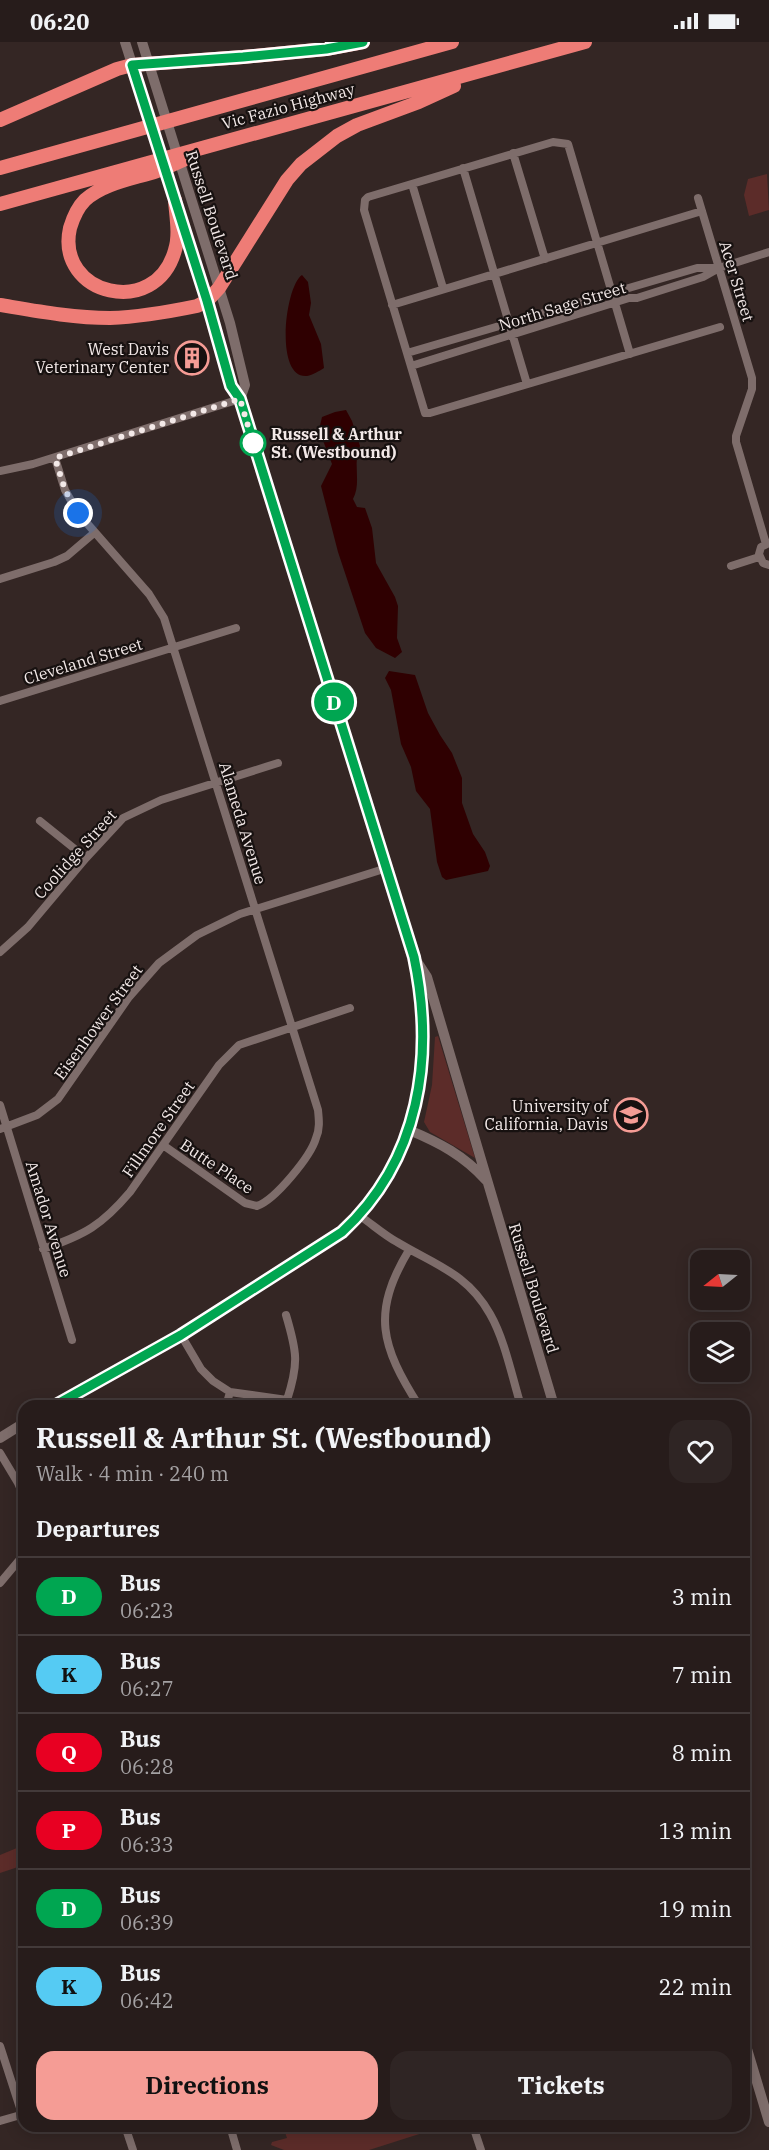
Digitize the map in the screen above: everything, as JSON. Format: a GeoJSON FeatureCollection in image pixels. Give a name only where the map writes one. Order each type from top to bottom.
{"type":"FeatureCollection","features":[{"type":"Feature","properties":{"kind":"highway"},"geometry":{"type":"LineString","coordinates":[[0,120],[117,69],[132,65],[326,49],[363,42]]}},
{"type":"Feature","properties":{"kind":"highway","name":"Vic Fazio Highway"},"geometry":{"type":"LineString","coordinates":[[0,168],[452,42]]}},
{"type":"Feature","properties":{"kind":"highway","name":"Vic Fazio Highway"},"geometry":{"type":"LineString","coordinates":[[0,204],[585,42]]}},
{"type":"Feature","properties":{"kind":"highway"},"geometry":{"type":"LineString","coordinates":[[0,305],[55,314],[109,318],[194,307],[207,301],[219,288],[287,180],[319,149],[357,125],[419,102],[491,69]]}},
{"type":"Feature","properties":{"kind":"highway"},"geometry":{"type":"LineString","coordinates":[[175,200],[175,250],[166,271],[159,280],[140,290],[117,293],[106,291],[90,282],[76,267],[70,250],[69,233],[77,211],[84,201],[107,187],[159,171],[230,139]]}},
{"type":"Feature","properties":{"kind":"main road","name":"Russell Boulevard"},"geometry":{"type":"LineString","coordinates":[[125,42],[207,301],[231,386],[240,399],[414,957],[427,977],[552,1400]]}},
{"type":"Feature","properties":{"kind":"main road","name":"Russell Boulevard"},"geometry":{"type":"LineString","coordinates":[[142,42],[231,328],[244,385],[240,399]]}},
{"type":"Feature","properties":{"kind":"main road"},"geometry":{"type":"LineString","coordinates":[[65,1400],[181,1335],[324,1245],[360,1216],[386,1178],[409,1131],[419,1090],[424,1053],[424,1013],[414,957]]}},
{"type":"Feature","properties":{"kind":"main road"},"geometry":{"type":"LineString","coordinates":[[409,1131],[459,1155],[486,1179]]}},
{"type":"Feature","properties":{"kind":"main road"},"geometry":{"type":"LineString","coordinates":[[0,1438],[18,1427]]}},
{"type":"Feature","properties":{"kind":"main road"},"geometry":{"type":"LineString","coordinates":[[750,2059],[769,2122]]}},
{"type":"Feature","properties":{"kind":"street"},"geometry":{"type":"LineString","coordinates":[[630,354],[568,144],[553,142],[513,153],[368,197],[363,205],[425,414],[630,354],[720,327]]}},
{"type":"Feature","properties":{"kind":"street"},"geometry":{"type":"LineString","coordinates":[[513,153],[545,258]]}},
{"type":"Feature","properties":{"kind":"street"},"geometry":{"type":"LineString","coordinates":[[463,168],[527,384]]}},
{"type":"Feature","properties":{"kind":"street"},"geometry":{"type":"LineString","coordinates":[[412,184],[443,288]]}},
{"type":"Feature","properties":{"kind":"street","name":"Acer Street"},"geometry":{"type":"LineString","coordinates":[[698,198],[752,378],[752,389],[736,442],[768,543]]}},
{"type":"Feature","properties":{"kind":"street"},"geometry":{"type":"LineString","coordinates":[[392,304],[702,211]]}},
{"type":"Feature","properties":{"kind":"street","name":"North Sage Street"},"geometry":{"type":"LineString","coordinates":[[411,366],[703,277],[719,268],[769,252]]}},
{"type":"Feature","properties":{"kind":"street","name":"North Sage Street"},"geometry":{"type":"LineString","coordinates":[[407,353],[698,268],[719,268]]}},
{"type":"Feature","properties":{"kind":"street"},"geometry":{"type":"LineString","coordinates":[[0,471],[55,458],[240,399]]}},
{"type":"Feature","properties":{"kind":"street","name":"Alameda Avenue"},"geometry":{"type":"LineString","coordinates":[[55,458],[71,502],[94,533],[149,594],[164,618],[318,1110],[317,1137],[306,1157],[270,1199],[257,1206]]}},
{"type":"Feature","properties":{"kind":"street"},"geometry":{"type":"LineString","coordinates":[[0,579],[67,556],[94,533]]}},
{"type":"Feature","properties":{"kind":"street"},"geometry":{"type":"LineString","coordinates":[[768,543],[761,548],[759,557],[763,563],[769,565]]}},
{"type":"Feature","properties":{"kind":"street"},"geometry":{"type":"LineString","coordinates":[[731,566],[759,557]]}},
{"type":"Feature","properties":{"kind":"street","name":"Cleveland Street"},"geometry":{"type":"LineString","coordinates":[[0,701],[236,628]]}},
{"type":"Feature","properties":{"kind":"street","name":"Coolidge Street"},"geometry":{"type":"LineString","coordinates":[[0,951],[28,927],[123,818],[161,800],[278,763]]}},
{"type":"Feature","properties":{"kind":"street"},"geometry":{"type":"LineString","coordinates":[[40,821],[86,858]]}},
{"type":"Feature","properties":{"kind":"street","name":"Eisenhower Street"},"geometry":{"type":"LineString","coordinates":[[3,1128],[37,1115],[58,1099],[129,997],[159,963],[186,942],[207,929],[256,909],[387,868]]}},
{"type":"Feature","properties":{"kind":"street","name":"Fillmore Street"},"geometry":{"type":"LineString","coordinates":[[44,1249],[74,1239],[107,1217],[130,1192],[227,1055],[239,1045],[350,1008]]}},
{"type":"Feature","properties":{"kind":"street","name":"Amador Avenue"},"geometry":{"type":"LineString","coordinates":[[0,1104],[3,1128],[72,1340]]}},
{"type":"Feature","properties":{"kind":"street","name":"Butte Place"},"geometry":{"type":"LineString","coordinates":[[163,1145],[245,1203],[257,1206]]}},
{"type":"Feature","properties":{"kind":"street"},"geometry":{"type":"LineString","coordinates":[[360,1216],[387,1236],[458,1276],[473,1289],[497,1329],[519,1400]]}},
{"type":"Feature","properties":{"kind":"street"},"geometry":{"type":"LineString","coordinates":[[410,1250],[387,1297],[386,1334],[393,1362],[415,1400]]}},
{"type":"Feature","properties":{"kind":"street"},"geometry":{"type":"LineString","coordinates":[[181,1335],[201,1369],[213,1381],[230,1392],[287,1400],[296,1372],[296,1353],[286,1315]]}},
{"type":"Feature","properties":{"kind":"street"},"geometry":{"type":"LineString","coordinates":[[228,1400],[230,1392]]}},
{"type":"Feature","properties":{"kind":"street"},"geometry":{"type":"LineString","coordinates":[[0,1453],[18,1483]]}},
{"type":"Feature","properties":{"kind":"street"},"geometry":{"type":"LineString","coordinates":[[0,1583],[18,1563]]}},
{"type":"Feature","properties":{"kind":"street"},"geometry":{"type":"LineString","coordinates":[[0,2046],[18,2099]]}},
{"type":"Feature","properties":{"kind":"street"},"geometry":{"type":"LineString","coordinates":[[0,2121],[18,2116]]}},
{"type":"Feature","properties":{"kind":"street"},"geometry":{"type":"LineString","coordinates":[[127,2132],[133,2150]]}},
{"type":"Feature","properties":{"kind":"street"},"geometry":{"type":"LineString","coordinates":[[232,2132],[237,2150]]}},
{"type":"Feature","properties":{"kind":"street"},"geometry":{"type":"LineString","coordinates":[[475,2132],[481,2150]]}},
{"type":"Feature","properties":{"kind":"shaded area"},"geometry":{"type":"Polygon","coordinates":[[[767,174],[769,210],[749,216],[744,195],[748,179],[767,174]]]}},
{"type":"Feature","properties":{"kind":"shaded area"},"geometry":{"type":"Polygon","coordinates":[[[302,275],[308,282],[311,303],[309,315],[321,344],[324,368],[307,376],[297,373],[290,363],[286,348],[287,313],[296,283],[302,275]]]}},
{"type":"Feature","properties":{"kind":"shaded area"},"geometry":{"type":"Polygon","coordinates":[[[346,410],[360,446],[357,459],[357,486],[353,499],[357,507],[365,508],[372,528],[376,563],[398,606],[397,638],[402,652],[395,658],[376,648],[365,633],[338,552],[321,486],[332,464],[319,430],[322,417],[346,410]]]}},
{"type":"Feature","properties":{"kind":"shaded area"},"geometry":{"type":"Polygon","coordinates":[[[389,671],[415,675],[428,713],[452,753],[462,778],[462,803],[473,834],[485,852],[490,866],[488,871],[446,880],[442,877],[437,862],[430,809],[416,791],[411,767],[401,744],[391,690],[385,678],[389,671]]]}},
{"type":"Feature","properties":{"kind":"shaded area"},"geometry":{"type":"Polygon","coordinates":[[[438,1036],[475,1158],[430,1132],[424,1122],[432,1085],[435,1037],[438,1036]]]}},
{"type":"Feature","properties":{"kind":"shaded area"},"geometry":{"type":"Polygon","coordinates":[[[18,1848],[18,1867],[0,1873],[0,1855],[18,1848]]]}},
{"type":"Feature","properties":{"kind":"shaded area"},"geometry":{"type":"Polygon","coordinates":[[[285,2132],[426,2132],[369,2150],[284,2150],[271,2145],[272,2142],[287,2138],[285,2132]]]}},
{"type":"Feature","properties":{"kind":"bus line","name":"D"},"geometry":{"type":"LineString","coordinates":[[63,1400],[181,1335],[342,1232],[360,1216],[391,1170],[409,1131],[419,1090],[424,1053],[424,1013],[414,957],[240,399],[231,386],[207,301],[132,65],[326,49],[363,42]]}},
{"type":"Feature","properties":{"kind":"place","name":"West Davis Veterinary Center"},"geometry":{"type":"Point","coordinates":[192,358]}},
{"type":"Feature","properties":{"kind":"place","name":"Russell & Arthur St. (Westbound)"},"geometry":{"type":"Point","coordinates":[253,443]}},
{"type":"Feature","properties":{"kind":"place","name":"University of California, Davis"},"geometry":{"type":"Point","coordinates":[631,1115]}},
{"type":"Feature","properties":{"kind":"route"},"geometry":{"type":"LineString","coordinates":[[78,513],[65,490],[55,458],[240,399],[253,443]]}}]}
